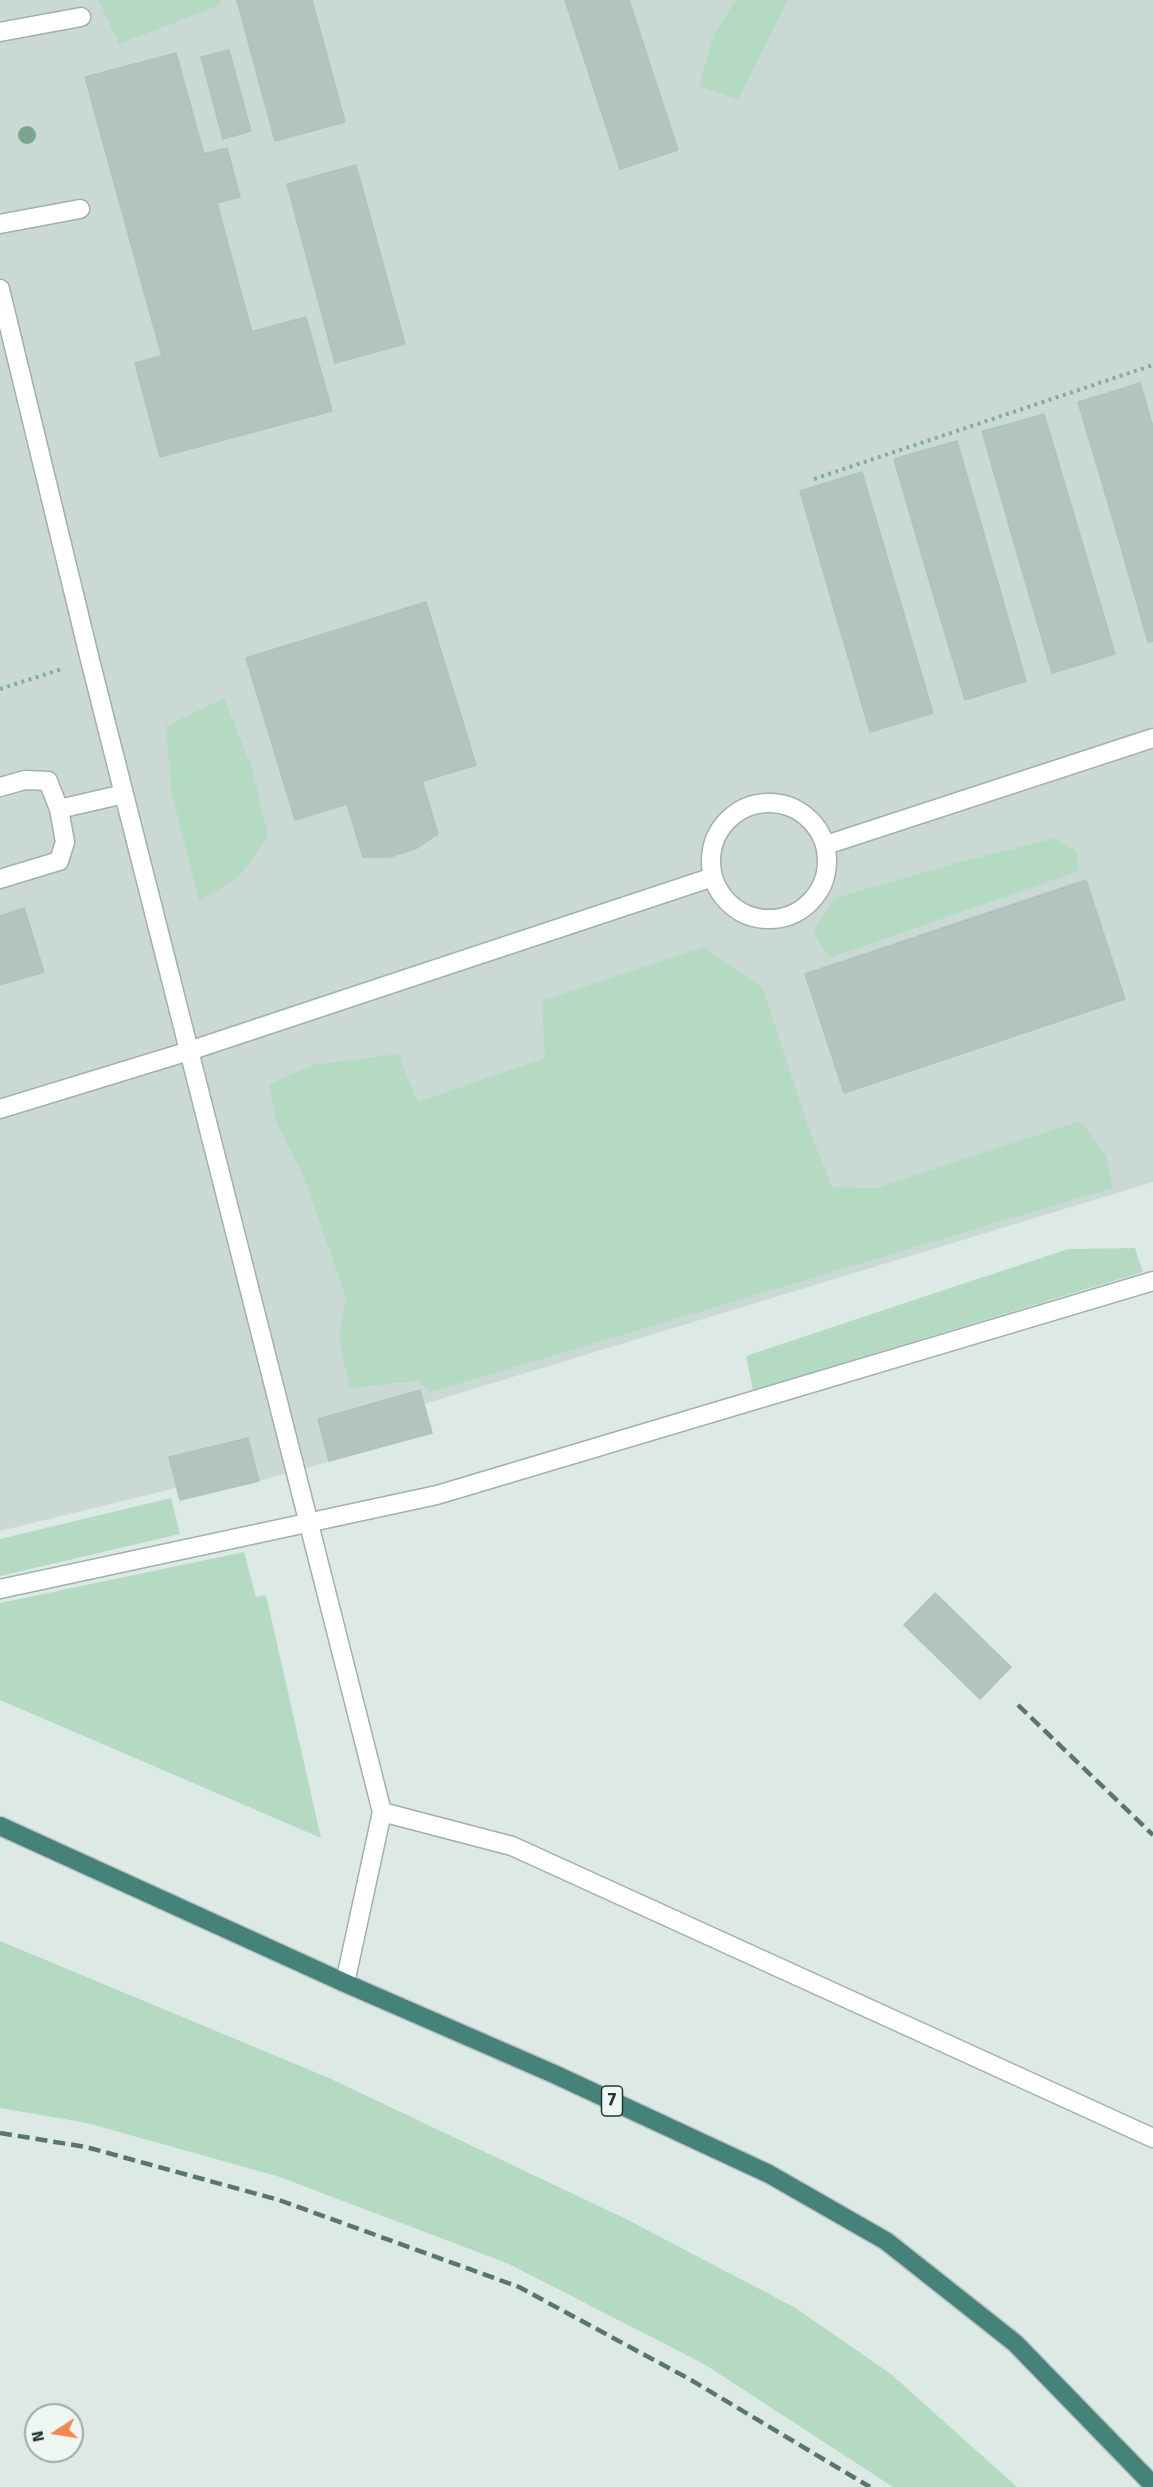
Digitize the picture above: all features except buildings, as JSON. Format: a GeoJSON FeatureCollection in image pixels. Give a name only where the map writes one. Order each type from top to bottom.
{"type":"FeatureCollection","features":[{"type":"Feature","properties":{"kind":"highway","name":"7"},"geometry":{"type":"LineString","coordinates":[[0,1826],[345,1983],[554,2074],[769,2174],[886,2241],[1015,2343],[1153,2485]]}},
{"type":"Feature","properties":{"kind":"lane"},"geometry":{"type":"LineString","coordinates":[[0,32],[81,17]]}},
{"type":"Feature","properties":{"kind":"lane"},"geometry":{"type":"LineString","coordinates":[[0,224],[80,209]]}},
{"type":"Feature","properties":{"kind":"lane"},"geometry":{"type":"LineString","coordinates":[[0,289],[90,660],[382,1812],[345,1983]]}},
{"type":"Feature","properties":{"kind":"lane"},"geometry":{"type":"LineString","coordinates":[[825,845],[1153,738]]}},
{"type":"Feature","properties":{"kind":"lane"},"geometry":{"type":"LineString","coordinates":[[0,787],[25,780],[48,781],[59,809],[65,842],[59,861],[0,879]]}},
{"type":"Feature","properties":{"kind":"lane"},"geometry":{"type":"LineString","coordinates":[[59,809],[124,794]]}},
{"type":"Feature","properties":{"kind":"lane"},"geometry":{"type":"LineString","coordinates":[[771,802],[798,810],[818,828],[825,845],[828,863],[824,881],[815,897],[802,910],[785,917],[767,920],[749,916],[733,907],[720,894],[713,877],[711,858],[714,841],[723,825],[736,812],[753,804],[771,802]]}},
{"type":"Feature","properties":{"kind":"lane"},"geometry":{"type":"LineString","coordinates":[[0,1110],[189,1051],[713,877]]}},
{"type":"Feature","properties":{"kind":"lane"},"geometry":{"type":"LineString","coordinates":[[0,1589],[437,1496],[1153,1281]]}},
{"type":"Feature","properties":{"kind":"lane"},"geometry":{"type":"LineString","coordinates":[[382,1812],[512,1846],[1153,2138]]}},
{"type":"Feature","properties":{"kind":"path"},"geometry":{"type":"LineString","coordinates":[[814,479],[1153,364]]}},
{"type":"Feature","properties":{"kind":"path"},"geometry":{"type":"LineString","coordinates":[[0,689],[90,660]]}},
{"type":"Feature","properties":{"kind":"shaded area"},"geometry":{"type":"Polygon","coordinates":[[[0,0],[1153,0],[1153,1182],[424,1404],[432,1433],[259,1481],[180,1500],[176,1488],[0,1531],[0,0]]]}},
{"type":"Feature","properties":{"kind":"green space"},"geometry":{"type":"Polygon","coordinates":[[[98,0],[219,0],[220,5],[119,44],[98,0]]]}},
{"type":"Feature","properties":{"kind":"green space"},"geometry":{"type":"Polygon","coordinates":[[[736,0],[788,0],[738,100],[699,86],[714,34],[736,0]]]}},
{"type":"Feature","properties":{"kind":"green space"},"geometry":{"type":"Polygon","coordinates":[[[224,698],[252,768],[268,836],[239,877],[199,901],[171,790],[166,726],[224,698]]]}},
{"type":"Feature","properties":{"kind":"green space"},"geometry":{"type":"Polygon","coordinates":[[[1055,838],[1077,852],[1079,871],[829,958],[813,931],[835,898],[956,863],[1055,838]]]}},
{"type":"Feature","properties":{"kind":"green space"},"geometry":{"type":"Polygon","coordinates":[[[704,947],[762,987],[810,1132],[832,1187],[876,1188],[1080,1121],[1106,1155],[1113,1188],[431,1392],[417,1381],[349,1388],[339,1335],[346,1298],[304,1178],[276,1122],[269,1084],[313,1065],[398,1054],[418,1102],[545,1058],[542,1001],[704,947]]]}},
{"type":"Feature","properties":{"kind":"green space"},"geometry":{"type":"Polygon","coordinates":[[[1135,1248],[1143,1272],[753,1390],[746,1356],[1068,1249],[1135,1248]]]}},
{"type":"Feature","properties":{"kind":"green space"},"geometry":{"type":"Polygon","coordinates":[[[171,1498],[180,1534],[0,1576],[0,1539],[171,1498]]]}},
{"type":"Feature","properties":{"kind":"green space"},"geometry":{"type":"Polygon","coordinates":[[[244,1552],[256,1597],[266,1595],[321,1838],[0,1700],[0,1603],[244,1552]]]}},
{"type":"Feature","properties":{"kind":"green space"},"geometry":{"type":"Polygon","coordinates":[[[0,1941],[329,2078],[626,2219],[794,2307],[891,2374],[1017,2487],[893,2487],[704,2364],[509,2264],[280,2177],[87,2123],[0,2108],[0,1941]]]}},
{"type":"Feature","properties":{"kind":"railway"},"geometry":{"type":"LineString","coordinates":[[1018,1705],[1153,1835]]}},
{"type":"Feature","properties":{"kind":"railway"},"geometry":{"type":"LineString","coordinates":[[0,2133],[86,2147],[279,2200],[519,2287],[691,2380],[870,2487]]}}]}
